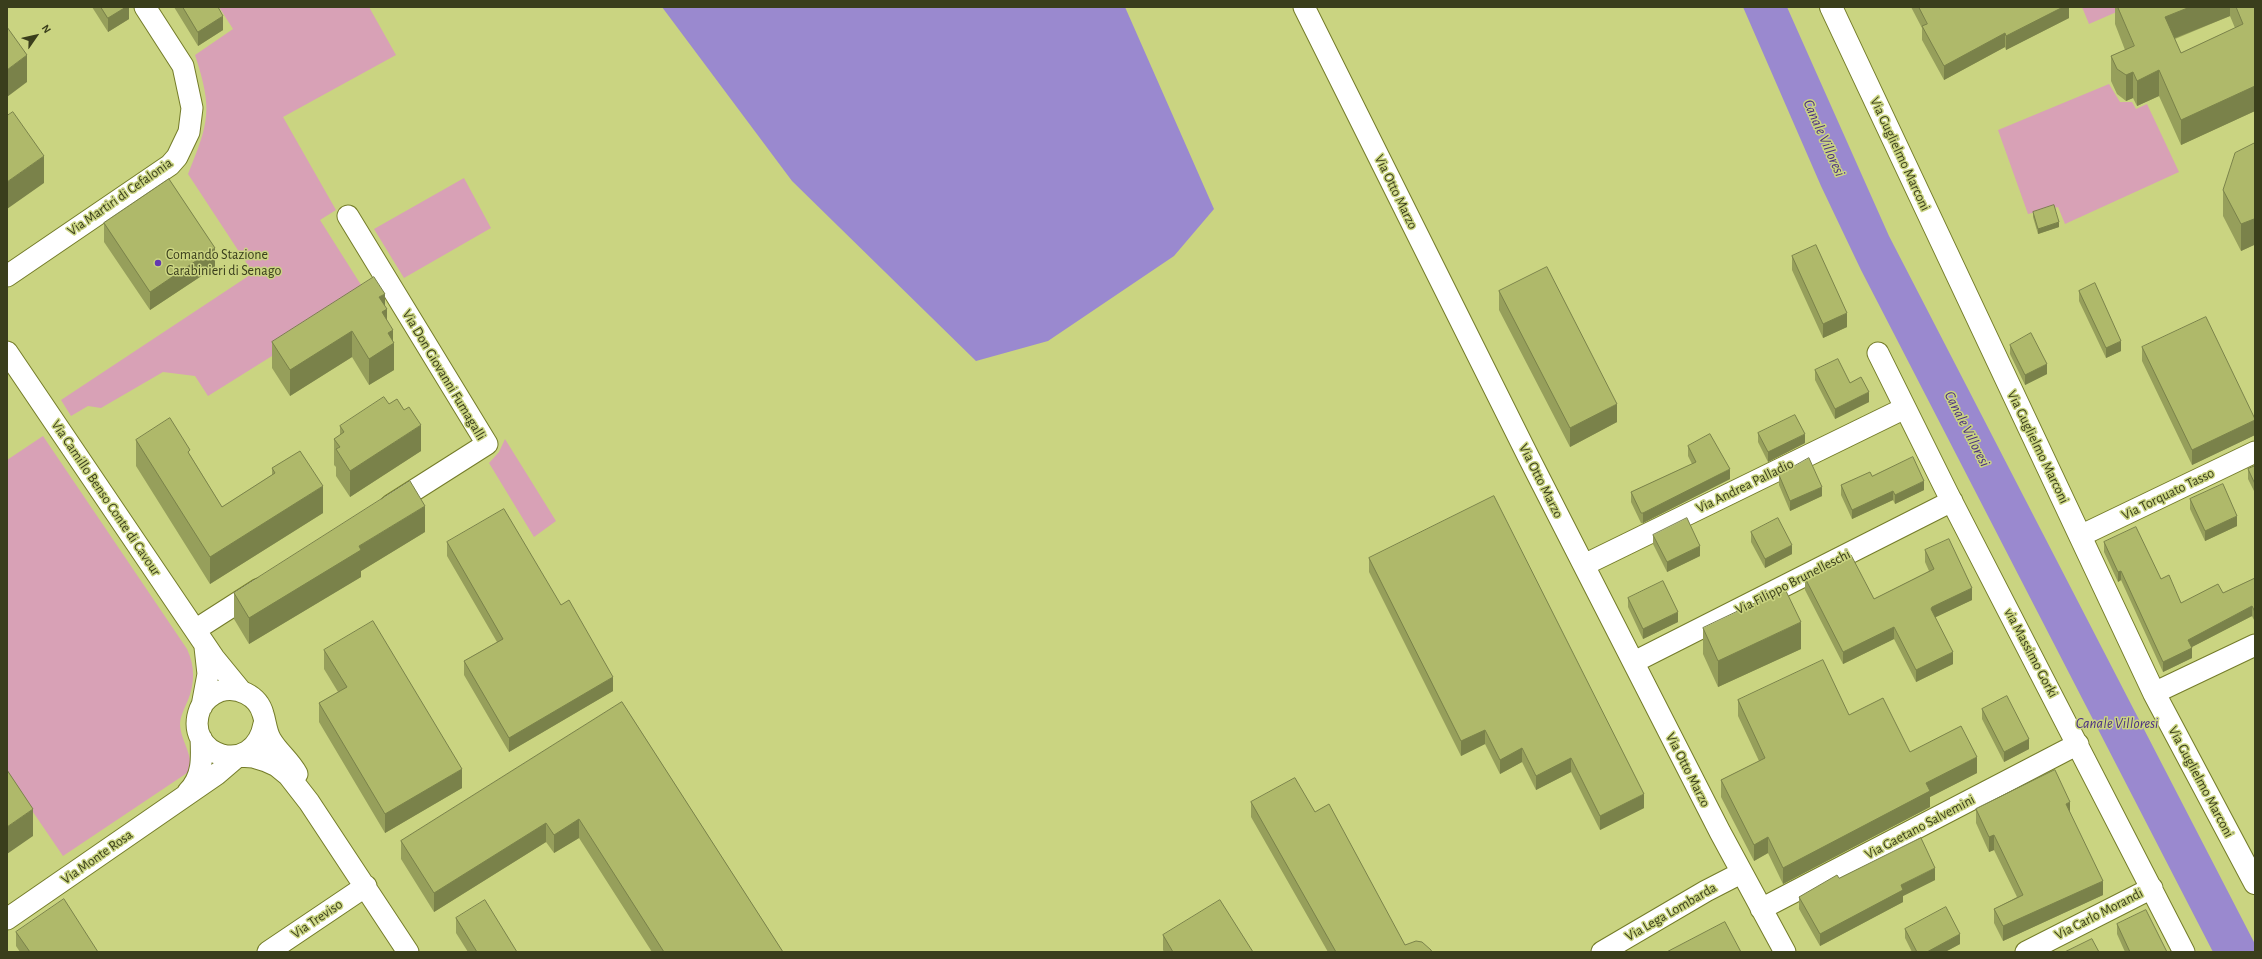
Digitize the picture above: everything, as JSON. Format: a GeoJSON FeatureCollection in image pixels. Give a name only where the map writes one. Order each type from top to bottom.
{"type":"FeatureCollection","features":[{"type":"Feature","properties":{"kind":"street","name":"Via Martiri di Cefalonia"},"geometry":{"type":"LineString","coordinates":[[7,276],[170,165],[177,157],[189,132],[192,108],[182,66],[146,7]]}},
{"type":"Feature","properties":{"kind":"street","name":"Via Otto Marzo"},"geometry":{"type":"LineString","coordinates":[[1304,7],[1529,458],[1741,873],[1785,952]]}},
{"type":"Feature","properties":{"kind":"street","name":"Via Guglielmo Marconi"},"geometry":{"type":"LineString","coordinates":[[1831,7],[2154,693],[2255,883]]}},
{"type":"Feature","properties":{"kind":"street","name":"Via Don Giovanni Fumagalli"},"geometry":{"type":"LineString","coordinates":[[348,216],[487,444],[374,516]]}},
{"type":"Feature","properties":{"kind":"street","name":"Via Camillo Benso Conte di Cavour"},"geometry":{"type":"LineString","coordinates":[[7,352],[200,637],[230,680],[240,690]]}},
{"type":"Feature","properties":{"kind":"street","name":"via Massimo Gorki"},"geometry":{"type":"LineString","coordinates":[[1878,354],[2184,952]]}},
{"type":"Feature","properties":{"kind":"street","name":"Via Andrea Palladio"},"geometry":{"type":"LineString","coordinates":[[1584,565],[1905,408]]}},
{"type":"Feature","properties":{"kind":"street","name":"Via Torquato Tasso"},"geometry":{"type":"LineString","coordinates":[[2080,536],[2255,452]]}},
{"type":"Feature","properties":{"kind":"street","name":"Via Filippo Brunelleschi"},"geometry":{"type":"LineString","coordinates":[[1634,662],[1952,501]]}},
{"type":"Feature","properties":{"kind":"street"},"geometry":{"type":"LineString","coordinates":[[200,637],[275,579]]}},
{"type":"Feature","properties":{"kind":"street","name":"Via Camillo Benso Conte di Cavour"},"geometry":{"type":"LineString","coordinates":[[200,637],[208,674],[202,706]]}},
{"type":"Feature","properties":{"kind":"street"},"geometry":{"type":"LineString","coordinates":[[2154,693],[2255,644]]}},
{"type":"Feature","properties":{"kind":"street"},"geometry":{"type":"LineString","coordinates":[[238,756],[248,752],[257,745],[262,735],[264,724],[263,713],[258,703],[240,690],[229,689],[218,691],[202,706],[198,716],[197,728],[207,748],[216,754],[227,757],[253,757],[277,766],[288,776],[309,802],[366,886],[408,952]]}},
{"type":"Feature","properties":{"kind":"street"},"geometry":{"type":"LineString","coordinates":[[264,724],[271,741],[296,772],[309,802]]}},
{"type":"Feature","properties":{"kind":"street"},"geometry":{"type":"LineString","coordinates":[[186,794],[192,788],[199,775],[202,756],[201,738]]}},
{"type":"Feature","properties":{"kind":"street","name":"Via Gaetano Salvemini"},"geometry":{"type":"LineString","coordinates":[[1761,909],[2078,744]]}},
{"type":"Feature","properties":{"kind":"street","name":"Via Monte Rosa"},"geometry":{"type":"LineString","coordinates":[[7,919],[217,774],[238,756]]}},
{"type":"Feature","properties":{"kind":"street","name":"Via Lega Lombarda"},"geometry":{"type":"LineString","coordinates":[[1602,952],[1706,891],[1741,873]]}},
{"type":"Feature","properties":{"kind":"street","name":"Via Treviso"},"geometry":{"type":"LineString","coordinates":[[268,952],[366,886]]}},
{"type":"Feature","properties":{"kind":"street","name":"Via Carlo Morandi"},"geometry":{"type":"LineString","coordinates":[[2026,952],[2152,888]]}},
{"type":"Feature","properties":{"kind":"shaded area"},"geometry":{"type":"Polygon","coordinates":[[[219,7],[369,7],[396,55],[283,117],[336,210],[320,220],[368,296],[208,396],[195,376],[163,372],[101,408],[88,406],[71,416],[61,400],[253,273],[188,174],[200,141],[206,116],[204,89],[195,55],[233,29],[219,7]]]}},
{"type":"Feature","properties":{"kind":"shaded area"},"geometry":{"type":"Polygon","coordinates":[[[2082,7],[2128,7],[2089,24],[2082,7]]]}},
{"type":"Feature","properties":{"kind":"shaded area"},"geometry":{"type":"Polygon","coordinates":[[[2109,84],[2120,102],[2132,102],[2136,109],[2147,104],[2179,172],[2065,224],[2058,207],[2028,214],[1998,130],[2109,84]]]}},
{"type":"Feature","properties":{"kind":"shaded area"},"geometry":{"type":"Polygon","coordinates":[[[464,178],[491,228],[404,278],[374,229],[464,178]]]}},
{"type":"Feature","properties":{"kind":"shaded area"},"geometry":{"type":"Polygon","coordinates":[[[43,436],[187,649],[193,668],[192,687],[180,723],[182,735],[190,758],[190,771],[63,856],[7,774],[7,460],[43,436]]]}},
{"type":"Feature","properties":{"kind":"shaded area"},"geometry":{"type":"Polygon","coordinates":[[[505,439],[556,521],[534,537],[489,463],[499,452],[505,439]]]}},
{"type":"Feature","properties":{"kind":"water"},"geometry":{"type":"Polygon","coordinates":[[[662,7],[1125,7],[1214,209],[1174,256],[1048,341],[976,361],[792,181],[662,7]]]}},
{"type":"Feature","properties":{"kind":"water","name":"Canale Villoresi"},"geometry":{"type":"Polygon","coordinates":[[[1743,7],[1787,7],[1889,236],[2255,944],[2255,952],[2213,952],[1861,270],[1821,186],[1743,7]]]}},
{"type":"Feature","properties":{"kind":"building"},"geometry":{"type":"Polygon","coordinates":[[[101,7],[126,7],[108,18],[101,7]]]}},
{"type":"Feature","properties":{"kind":"building"},"geometry":{"type":"Polygon","coordinates":[[[183,7],[218,7],[223,16],[198,32],[183,7]]]}},
{"type":"Feature","properties":{"kind":"building"},"geometry":{"type":"Polygon","coordinates":[[[1919,7],[2063,7],[2006,36],[2005,33],[1944,66],[1922,26],[1927,24],[1919,7]]]}},
{"type":"Feature","properties":{"kind":"building"},"geometry":{"type":"Polygon","coordinates":[[[2118,7],[2190,7],[2165,17],[2181,53],[2243,24],[2236,7],[2255,7],[2255,86],[2181,120],[2159,70],[2137,81],[2133,72],[2126,75],[2117,69],[2111,56],[2134,46],[2118,7]]]}},
{"type":"Feature","properties":{"kind":"building"},"geometry":{"type":"Polygon","coordinates":[[[7,27],[27,55],[7,70],[7,27]]]}},
{"type":"Feature","properties":{"kind":"building"},"geometry":{"type":"Polygon","coordinates":[[[13,112],[44,156],[7,182],[7,116],[13,112]]]}},
{"type":"Feature","properties":{"kind":"building"},"geometry":{"type":"Polygon","coordinates":[[[2255,143],[2255,221],[2254,219],[2241,224],[2223,190],[2235,153],[2255,143]]]}},
{"type":"Feature","properties":{"kind":"building"},"geometry":{"type":"Polygon","coordinates":[[[169,179],[215,248],[150,292],[104,223],[169,179]]]}},
{"type":"Feature","properties":{"kind":"building"},"geometry":{"type":"Polygon","coordinates":[[[2054,205],[2059,222],[2038,229],[2033,212],[2054,205]]]}},
{"type":"Feature","properties":{"kind":"building"},"geometry":{"type":"Polygon","coordinates":[[[1816,245],[1847,313],[1823,324],[1792,256],[1816,245]]]}},
{"type":"Feature","properties":{"kind":"building"},"geometry":{"type":"Polygon","coordinates":[[[1547,267],[1617,404],[1570,428],[1499,291],[1547,267]]]}},
{"type":"Feature","properties":{"kind":"building"},"geometry":{"type":"Polygon","coordinates":[[[374,277],[385,294],[379,297],[387,309],[382,312],[393,330],[388,333],[394,343],[369,359],[352,331],[290,370],[272,342],[374,277]]]}},
{"type":"Feature","properties":{"kind":"building"},"geometry":{"type":"Polygon","coordinates":[[[2095,283],[2121,341],[2106,348],[2079,291],[2095,283]]]}},
{"type":"Feature","properties":{"kind":"building"},"geometry":{"type":"Polygon","coordinates":[[[2206,317],[2255,420],[2192,450],[2142,347],[2206,317]]]}},
{"type":"Feature","properties":{"kind":"building"},"geometry":{"type":"Polygon","coordinates":[[[2031,333],[2047,364],[2025,375],[2010,345],[2031,333]]]}},
{"type":"Feature","properties":{"kind":"building"},"geometry":{"type":"Polygon","coordinates":[[[1838,359],[1850,383],[1861,377],[1869,392],[1835,409],[1815,370],[1838,359]]]}},
{"type":"Feature","properties":{"kind":"building"},"geometry":{"type":"Polygon","coordinates":[[[384,397],[389,404],[397,399],[404,410],[409,407],[421,425],[350,471],[336,449],[340,447],[334,439],[344,432],[340,426],[384,397]]]}},
{"type":"Feature","properties":{"kind":"building"},"geometry":{"type":"Polygon","coordinates":[[[1795,415],[1805,434],[1768,452],[1758,433],[1795,415]]]}},
{"type":"Feature","properties":{"kind":"building"},"geometry":{"type":"Polygon","coordinates":[[[170,418],[190,450],[188,452],[222,507],[275,473],[272,468],[300,451],[323,486],[210,557],[136,440],[170,418]]]}},
{"type":"Feature","properties":{"kind":"building"},"geometry":{"type":"Polygon","coordinates":[[[1710,434],[1730,469],[1641,513],[1631,492],[1696,462],[1688,446],[1710,434]]]}},
{"type":"Feature","properties":{"kind":"building"},"geometry":{"type":"Polygon","coordinates":[[[1913,457],[1924,481],[1895,495],[1893,491],[1852,510],[1841,485],[1870,472],[1872,476],[1913,457]]]}},
{"type":"Feature","properties":{"kind":"building"},"geometry":{"type":"Polygon","coordinates":[[[1809,458],[1822,487],[1790,501],[1779,475],[1809,458]]]}},
{"type":"Feature","properties":{"kind":"building"},"geometry":{"type":"Polygon","coordinates":[[[2255,466],[2255,484],[2248,469],[2255,466]]]}},
{"type":"Feature","properties":{"kind":"building"},"geometry":{"type":"Polygon","coordinates":[[[410,481],[425,506],[359,546],[361,550],[249,618],[234,593],[410,481]]]}},
{"type":"Feature","properties":{"kind":"building"},"geometry":{"type":"Polygon","coordinates":[[[2223,484],[2237,516],[2205,531],[2190,499],[2223,484]]]}},
{"type":"Feature","properties":{"kind":"building"},"geometry":{"type":"Polygon","coordinates":[[[1494,496],[1644,794],[1600,816],[1571,758],[1536,776],[1522,748],[1500,760],[1485,730],[1461,741],[1369,558],[1494,496]]]}},
{"type":"Feature","properties":{"kind":"building"},"geometry":{"type":"Polygon","coordinates":[[[504,509],[561,605],[569,600],[613,677],[509,738],[464,661],[503,639],[447,542],[504,509]]]}},
{"type":"Feature","properties":{"kind":"building"},"geometry":{"type":"Polygon","coordinates":[[[1687,518],[1700,546],[1667,562],[1653,535],[1687,518]]]}},
{"type":"Feature","properties":{"kind":"building"},"geometry":{"type":"Polygon","coordinates":[[[1778,518],[1792,545],[1765,559],[1751,532],[1778,518]]]}},
{"type":"Feature","properties":{"kind":"building"},"geometry":{"type":"Polygon","coordinates":[[[2136,527],[2161,579],[2169,575],[2181,603],[2218,584],[2223,593],[2255,578],[2255,612],[2252,606],[2188,640],[2192,648],[2163,662],[2121,571],[2118,572],[2104,542],[2136,527]]]}},
{"type":"Feature","properties":{"kind":"building"},"geometry":{"type":"Polygon","coordinates":[[[1949,539],[1972,588],[1932,607],[1931,609],[1953,652],[1916,670],[1894,627],[1843,652],[1805,578],[1851,555],[1874,599],[1934,569],[1925,550],[1949,539]]]}},
{"type":"Feature","properties":{"kind":"building"},"geometry":{"type":"Polygon","coordinates":[[[1663,581],[1678,612],[1643,629],[1628,598],[1663,581]]]}},
{"type":"Feature","properties":{"kind":"building"},"geometry":{"type":"Polygon","coordinates":[[[1785,589],[1801,622],[1718,661],[1703,628],[1785,589]]]}},
{"type":"Feature","properties":{"kind":"building"},"geometry":{"type":"Polygon","coordinates":[[[373,621],[462,769],[385,814],[319,703],[347,687],[324,650],[373,621]]]}},
{"type":"Feature","properties":{"kind":"building"},"geometry":{"type":"Polygon","coordinates":[[[1823,660],[1849,715],[1883,698],[1910,752],[1961,726],[1977,757],[1926,783],[1930,791],[1783,868],[1768,837],[1754,845],[1721,780],[1765,758],[1738,700],[1823,660]]]}},
{"type":"Feature","properties":{"kind":"building"},"geometry":{"type":"Polygon","coordinates":[[[2007,696],[2029,739],[2004,752],[1982,709],[2007,696]]]}},
{"type":"Feature","properties":{"kind":"building"},"geometry":{"type":"Polygon","coordinates":[[[622,702],[783,952],[664,952],[579,819],[554,835],[546,823],[434,893],[401,841],[622,702]]]}},
{"type":"Feature","properties":{"kind":"building"},"geometry":{"type":"Polygon","coordinates":[[[7,770],[33,809],[7,827],[7,770]]]}},
{"type":"Feature","properties":{"kind":"building"},"geometry":{"type":"Polygon","coordinates":[[[2055,770],[2070,802],[2066,804],[2103,881],[2003,926],[1994,909],[2023,895],[1994,835],[1989,837],[1976,809],[2055,770]]]}},
{"type":"Feature","properties":{"kind":"building"},"geometry":{"type":"Polygon","coordinates":[[[1295,778],[1315,812],[1329,804],[1405,945],[1416,941],[1422,942],[1432,952],[1336,952],[1251,802],[1295,778]]]}},
{"type":"Feature","properties":{"kind":"building"},"geometry":{"type":"Polygon","coordinates":[[[1921,838],[1935,868],[1901,885],[1903,890],[1820,934],[1799,897],[1837,875],[1839,878],[1921,838]]]}},
{"type":"Feature","properties":{"kind":"building"},"geometry":{"type":"Polygon","coordinates":[[[64,899],[98,952],[30,952],[16,932],[64,899]]]}},
{"type":"Feature","properties":{"kind":"building"},"geometry":{"type":"Polygon","coordinates":[[[485,900],[517,952],[477,952],[456,918],[485,900]]]}},
{"type":"Feature","properties":{"kind":"building"},"geometry":{"type":"Polygon","coordinates":[[[1220,900],[1253,952],[1173,952],[1163,935],[1220,900]]]}},
{"type":"Feature","properties":{"kind":"building"},"geometry":{"type":"Polygon","coordinates":[[[1946,907],[1960,934],[1927,952],[1917,952],[1905,929],[1946,907]]]}},
{"type":"Feature","properties":{"kind":"building"},"geometry":{"type":"Polygon","coordinates":[[[2146,910],[2167,952],[2130,952],[2117,924],[2146,910]]]}},
{"type":"Feature","properties":{"kind":"building"},"geometry":{"type":"Polygon","coordinates":[[[1725,922],[1741,952],[1667,952],[1725,922]]]}},
{"type":"Feature","properties":{"kind":"building"},"geometry":{"type":"Polygon","coordinates":[[[2092,939],[2099,952],[2065,952],[2092,939]]]}},
{"type":"Feature","properties":{"kind":"place","name":"Comando Stazione Carabinieri di Senago"},"geometry":{"type":"Point","coordinates":[158,263]}}]}
